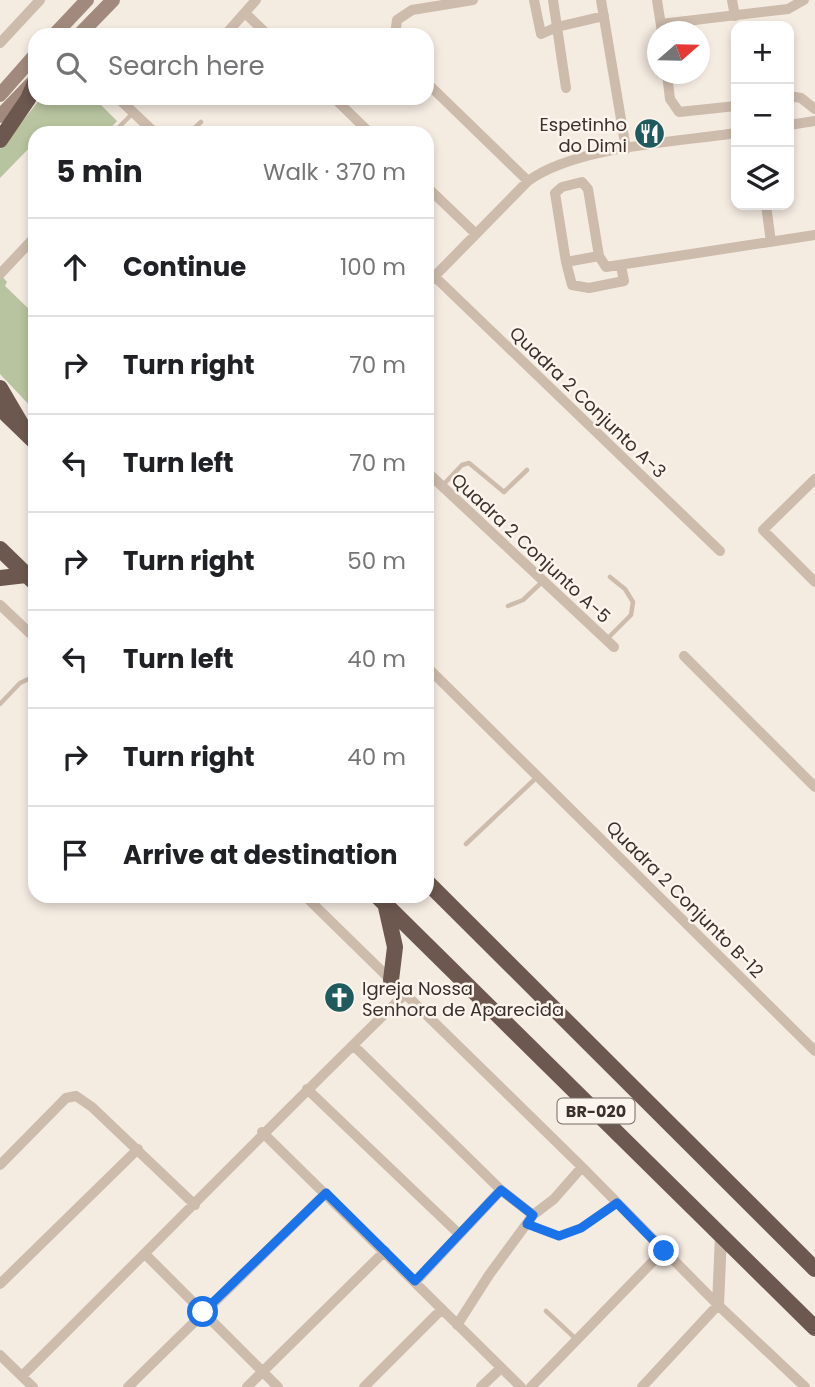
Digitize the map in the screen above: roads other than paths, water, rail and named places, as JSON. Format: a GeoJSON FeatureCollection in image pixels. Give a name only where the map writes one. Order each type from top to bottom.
{"type":"FeatureCollection","features":[{"type":"Feature","properties":{"kind":"highway"},"geometry":{"type":"LineString","coordinates":[[0,140],[28,99]]}},
{"type":"Feature","properties":{"kind":"highway"},"geometry":{"type":"LineString","coordinates":[[0,388],[28,433]]}},
{"type":"Feature","properties":{"kind":"highway"},"geometry":{"type":"LineString","coordinates":[[0,408],[28,435]]}},
{"type":"Feature","properties":{"kind":"highway"},"geometry":{"type":"LineString","coordinates":[[0,549],[28,576]]}},
{"type":"Feature","properties":{"kind":"highway"},"geometry":{"type":"LineString","coordinates":[[0,578],[28,579]]}},
{"type":"Feature","properties":{"kind":"highway","name":"BR-020"},"geometry":{"type":"LineString","coordinates":[[434,889],[815,1269]]}},
{"type":"Feature","properties":{"kind":"highway"},"geometry":{"type":"LineString","coordinates":[[382,903],[395,947],[391,980]]}},
{"type":"Feature","properties":{"kind":"highway","name":"BR-020"},"geometry":{"type":"LineString","coordinates":[[384,903],[815,1328]]}},
{"type":"Feature","properties":{"kind":"main road"},"geometry":{"type":"LineString","coordinates":[[61,28],[87,0]]}},
{"type":"Feature","properties":{"kind":"main road"},"geometry":{"type":"LineString","coordinates":[[86,28],[113,0]]}},
{"type":"Feature","properties":{"kind":"main road"},"geometry":{"type":"LineString","coordinates":[[0,95],[28,62]]}},
{"type":"Feature","properties":{"kind":"main road"},"geometry":{"type":"LineString","coordinates":[[0,88],[20,71]]}},
{"type":"Feature","properties":{"kind":"main road"},"geometry":{"type":"LineString","coordinates":[[0,116],[28,89]]}},
{"type":"Feature","properties":{"kind":"street"},"geometry":{"type":"LineString","coordinates":[[0,43],[40,0]]}},
{"type":"Feature","properties":{"kind":"street"},"geometry":{"type":"LineString","coordinates":[[231,28],[256,0]]}},
{"type":"Feature","properties":{"kind":"street"},"geometry":{"type":"LineString","coordinates":[[396,28],[397,20],[412,10],[473,0]]}},
{"type":"Feature","properties":{"kind":"street"},"geometry":{"type":"LineString","coordinates":[[534,0],[541,34],[557,27],[604,16]]}},
{"type":"Feature","properties":{"kind":"street"},"geometry":{"type":"LineString","coordinates":[[553,0],[566,88]]}},
{"type":"Feature","properties":{"kind":"street"},"geometry":{"type":"LineString","coordinates":[[601,0],[626,149]]}},
{"type":"Feature","properties":{"kind":"street"},"geometry":{"type":"LineString","coordinates":[[657,0],[660,21]]}},
{"type":"Feature","properties":{"kind":"street"},"geometry":{"type":"LineString","coordinates":[[732,0],[734,16]]}},
{"type":"Feature","properties":{"kind":"street"},"geometry":{"type":"LineString","coordinates":[[704,21],[788,9],[804,0]]}},
{"type":"Feature","properties":{"kind":"street"},"geometry":{"type":"LineString","coordinates":[[245,13],[261,28]]}},
{"type":"Feature","properties":{"kind":"street"},"geometry":{"type":"LineString","coordinates":[[668,84],[670,99],[680,112],[731,107]]}},
{"type":"Feature","properties":{"kind":"street"},"geometry":{"type":"LineString","coordinates":[[434,90],[528,181]]}},
{"type":"Feature","properties":{"kind":"street"},"geometry":{"type":"LineString","coordinates":[[794,97],[815,109]]}},
{"type":"Feature","properties":{"kind":"street"},"geometry":{"type":"LineString","coordinates":[[125,105],[148,126]]}},
{"type":"Feature","properties":{"kind":"street"},"geometry":{"type":"LineString","coordinates":[[341,105],[363,126]]}},
{"type":"Feature","properties":{"kind":"street"},"geometry":{"type":"LineString","coordinates":[[794,124],[815,121]]}},
{"type":"Feature","properties":{"kind":"street"},"geometry":{"type":"LineString","coordinates":[[434,277],[528,181],[544,169],[566,161],[626,149],[731,133]]}},
{"type":"Feature","properties":{"kind":"street"},"geometry":{"type":"LineString","coordinates":[[621,266],[624,281],[580,288],[572,285],[555,193],[562,187],[582,182],[588,189],[599,256],[606,267],[815,235]]}},
{"type":"Feature","properties":{"kind":"street"},"geometry":{"type":"LineString","coordinates":[[434,194],[476,233]]}},
{"type":"Feature","properties":{"kind":"street"},"geometry":{"type":"LineString","coordinates":[[767,210],[771,242]]}},
{"type":"Feature","properties":{"kind":"street"},"geometry":{"type":"LineString","coordinates":[[0,274],[28,244]]}},
{"type":"Feature","properties":{"kind":"street"},"geometry":{"type":"LineString","coordinates":[[566,262],[599,256]]}},
{"type":"Feature","properties":{"kind":"street","name":"Quadra 2 Conjunto A-3"},"geometry":{"type":"LineString","coordinates":[[434,283],[720,551]]}},
{"type":"Feature","properties":{"kind":"street","name":"Quadra 2 Conjunto A-5"},"geometry":{"type":"LineString","coordinates":[[434,479],[610,644]]}},
{"type":"Feature","properties":{"kind":"street"},"geometry":{"type":"LineString","coordinates":[[815,479],[763,530],[815,582]]}},
{"type":"Feature","properties":{"kind":"street"},"geometry":{"type":"LineString","coordinates":[[0,605],[28,631]]}},
{"type":"Feature","properties":{"kind":"street"},"geometry":{"type":"LineString","coordinates":[[684,656],[815,787]]}},
{"type":"Feature","properties":{"kind":"street","name":"Quadra 2 Conjunto B-12"},"geometry":{"type":"LineString","coordinates":[[434,674],[815,1051]]}},
{"type":"Feature","properties":{"kind":"street"},"geometry":{"type":"LineString","coordinates":[[312,903],[582,1167],[718,1305],[805,1387]]}},
{"type":"Feature","properties":{"kind":"street"},"geometry":{"type":"LineString","coordinates":[[22,1376],[195,1205],[262,1132],[405,994]]}},
{"type":"Feature","properties":{"kind":"street"},"geometry":{"type":"LineString","coordinates":[[353,1045],[530,1220]]}},
{"type":"Feature","properties":{"kind":"street"},"geometry":{"type":"LineString","coordinates":[[307,1089],[459,1234]]}},
{"type":"Feature","properties":{"kind":"street"},"geometry":{"type":"LineString","coordinates":[[0,1165],[69,1096],[76,1096],[138,1149],[195,1205]]}},
{"type":"Feature","properties":{"kind":"street"},"geometry":{"type":"LineString","coordinates":[[262,1132],[521,1387]]}},
{"type":"Feature","properties":{"kind":"street"},"geometry":{"type":"LineString","coordinates":[[0,1284],[138,1149]]}},
{"type":"Feature","properties":{"kind":"street"},"geometry":{"type":"LineString","coordinates":[[457,1325],[489,1275],[530,1220],[554,1199],[582,1167]]}},
{"type":"Feature","properties":{"kind":"street"},"geometry":{"type":"LineString","coordinates":[[415,1281],[501,1190]]}},
{"type":"Feature","properties":{"kind":"street"},"geometry":{"type":"LineString","coordinates":[[128,1387],[326,1193]]}},
{"type":"Feature","properties":{"kind":"street"},"geometry":{"type":"LineString","coordinates":[[642,1387],[718,1305],[721,1235]]}},
{"type":"Feature","properties":{"kind":"street"},"geometry":{"type":"LineString","coordinates":[[247,1387],[384,1251]]}},
{"type":"Feature","properties":{"kind":"street"},"geometry":{"type":"LineString","coordinates":[[531,1387],[664,1251]]}},
{"type":"Feature","properties":{"kind":"street"},"geometry":{"type":"LineString","coordinates":[[145,1254],[278,1387]]}},
{"type":"Feature","properties":{"kind":"street"},"geometry":{"type":"LineString","coordinates":[[363,1387],[442,1309]]}},
{"type":"Feature","properties":{"kind":"street"},"geometry":{"type":"LineString","coordinates":[[0,1355],[33,1387]]}},
{"type":"Feature","properties":{"kind":"street"},"geometry":{"type":"LineString","coordinates":[[481,1387],[500,1369]]}},
{"type":"Feature","properties":{"kind":"lane"},"geometry":{"type":"LineString","coordinates":[[120,126],[134,113]]}},
{"type":"Feature","properties":{"kind":"lane"},"geometry":{"type":"LineString","coordinates":[[197,126],[201,122]]}},
{"type":"Feature","properties":{"kind":"lane"},"geometry":{"type":"LineString","coordinates":[[442,486],[462,465],[469,463],[504,492],[527,470]]}},
{"type":"Feature","properties":{"kind":"lane"},"geometry":{"type":"LineString","coordinates":[[610,577],[625,589],[633,602],[631,615],[610,644]]}},
{"type":"Feature","properties":{"kind":"lane"},"geometry":{"type":"LineString","coordinates":[[508,606],[515,605],[543,581]]}},
{"type":"Feature","properties":{"kind":"lane"},"geometry":{"type":"LineString","coordinates":[[0,704],[20,683],[28,679]]}},
{"type":"Feature","properties":{"kind":"lane"},"geometry":{"type":"LineString","coordinates":[[467,844],[536,772]]}},
{"type":"Feature","properties":{"kind":"lane"},"geometry":{"type":"LineString","coordinates":[[530,1220],[559,1236],[581,1228],[617,1203]]}},
{"type":"Feature","properties":{"kind":"lane"},"geometry":{"type":"LineString","coordinates":[[546,1311],[577,1340]]}},
{"type":"Feature","properties":{"kind":"place","name":"Espetinho do Dimi"},"geometry":{"type":"Point","coordinates":[650,134]}},
{"type":"Feature","properties":{"kind":"place","name":"Igreja Nossa Senhora de Aparecida"},"geometry":{"type":"Point","coordinates":[339,998]}}]}
